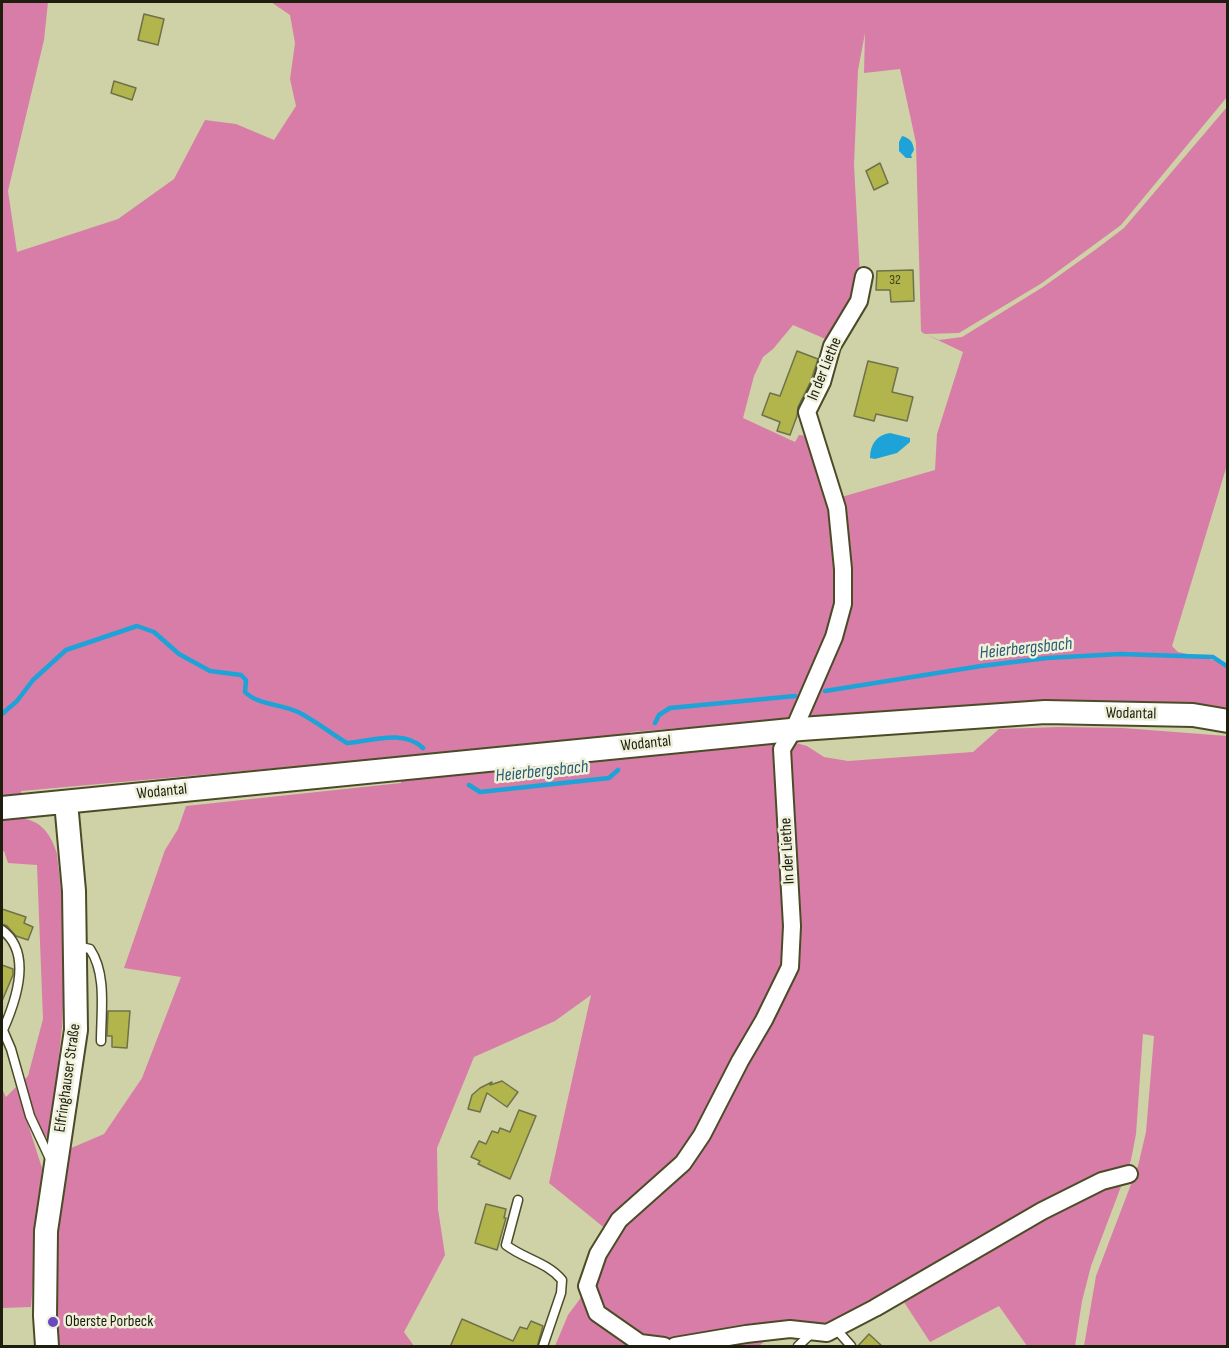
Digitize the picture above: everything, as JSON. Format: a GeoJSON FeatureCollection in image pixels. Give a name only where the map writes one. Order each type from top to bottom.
{"type":"FeatureCollection","features":[{"type":"Feature","properties":{"kind":"main road","name":"Wodantal"},"geometry":{"type":"LineString","coordinates":[[66,802],[794,729],[1045,712],[1193,715],[1227,721]]}},
{"type":"Feature","properties":{"kind":"main road"},"geometry":{"type":"LineString","coordinates":[[2,808],[66,802]]}},
{"type":"Feature","properties":{"kind":"main road","name":"Elfringhauser Straße"},"geometry":{"type":"LineString","coordinates":[[47,1347],[44,1267],[46,1231],[76,1030],[74,891],[66,802]]}},
{"type":"Feature","properties":{"kind":"street","name":"In der Liethe"},"geometry":{"type":"LineString","coordinates":[[664,1347],[640,1343],[597,1313],[587,1286],[598,1254],[619,1220],[683,1163],[702,1135],[790,967],[792,926],[782,749],[794,729],[834,637],[843,603],[843,568],[837,508],[807,412],[822,382],[832,346],[859,301],[864,276]]}},
{"type":"Feature","properties":{"kind":"street"},"geometry":{"type":"LineString","coordinates":[[675,1347],[746,1334],[790,1329],[827,1333],[875,1308],[1041,1210],[1102,1181],[1130,1174]]}},
{"type":"Feature","properties":{"kind":"lane"},"geometry":{"type":"LineString","coordinates":[[2,930],[10,936],[17,949],[20,969],[16,992],[2,1029],[30,1116],[55,1169]]}},
{"type":"Feature","properties":{"kind":"lane"},"geometry":{"type":"LineString","coordinates":[[76,946],[90,949],[95,957],[101,985],[101,1041]]}},
{"type":"Feature","properties":{"kind":"lane"},"geometry":{"type":"LineString","coordinates":[[518,1200],[506,1245],[515,1252],[544,1264],[556,1272],[562,1280],[561,1293],[543,1347]]}},
{"type":"Feature","properties":{"kind":"lane"},"geometry":{"type":"LineString","coordinates":[[836,1329],[851,1347]]}},
{"type":"Feature","properties":{"kind":"lane"},"geometry":{"type":"LineString","coordinates":[[798,1347],[813,1332]]}},
{"type":"Feature","properties":{"kind":"shaded area"},"geometry":{"type":"Polygon","coordinates":[[[2,2],[48,2],[44,40],[8,191],[17,252],[118,219],[174,179],[205,120],[236,124],[274,140],[296,106],[290,79],[295,43],[290,15],[271,2],[1227,2],[1227,97],[1121,225],[1042,283],[959,333],[925,334],[921,331],[916,143],[900,69],[864,73],[865,33],[858,70],[854,165],[860,276],[855,300],[830,341],[793,325],[773,349],[763,357],[754,376],[743,418],[795,442],[799,435],[807,436],[825,480],[836,522],[838,605],[833,634],[806,686],[793,719],[630,732],[626,756],[781,740],[779,751],[782,844],[789,939],[780,983],[698,1135],[680,1162],[607,1230],[549,1183],[591,995],[555,1021],[474,1057],[437,1148],[438,1209],[445,1255],[404,1332],[414,1346],[56,1346],[52,1290],[55,1229],[69,1149],[104,1134],[142,1078],[181,977],[124,968],[165,850],[178,829],[186,806],[401,783],[401,757],[21,791],[25,819],[37,823],[46,831],[57,854],[66,937],[62,1027],[50,1138],[43,1136],[23,1081],[28,1076],[43,1019],[37,865],[8,863],[4,851],[2,852],[2,2]]]}},
{"type":"Feature","properties":{"kind":"shaded area"},"geometry":{"type":"Polygon","coordinates":[[[1227,107],[1227,465],[1172,646],[1178,652],[1227,663],[1227,708],[1163,702],[1048,702],[808,717],[818,681],[838,636],[846,602],[843,530],[838,498],[935,470],[937,434],[963,352],[926,334],[939,340],[962,337],[1043,287],[1095,250],[1124,228],[1227,107]]]}},
{"type":"Feature","properties":{"kind":"shaded area"},"geometry":{"type":"Polygon","coordinates":[[[1123,728],[1227,736],[1227,1346],[1084,1346],[1096,1276],[1138,1166],[1146,1132],[1154,1036],[1143,1034],[1136,1134],[1131,1160],[1091,1266],[1082,1301],[1075,1346],[1027,1346],[999,1306],[930,1342],[900,1296],[825,1329],[697,1340],[643,1341],[600,1310],[593,1293],[599,1255],[620,1224],[664,1186],[785,987],[788,745],[796,743],[807,746],[824,757],[848,761],[973,752],[999,729],[1123,728]]]}},
{"type":"Feature","properties":{"kind":"shaded area"},"geometry":{"type":"Polygon","coordinates":[[[16,1087],[42,1168],[31,1307],[2,1308],[2,1089],[6,1097],[16,1087]]]}},
{"type":"Feature","properties":{"kind":"shaded area"},"geometry":{"type":"Polygon","coordinates":[[[585,1292],[641,1346],[555,1346],[568,1315],[585,1292]]]}},
{"type":"Feature","properties":{"kind":"shaded area"},"geometry":{"type":"Polygon","coordinates":[[[772,1335],[759,1346],[701,1346],[772,1335]]]}},
{"type":"Feature","properties":{"kind":"water"},"geometry":{"type":"Polygon","coordinates":[[[902,136],[912,143],[914,150],[912,158],[906,158],[899,151],[902,136]]]}},
{"type":"Feature","properties":{"kind":"water"},"geometry":{"type":"Polygon","coordinates":[[[890,433],[910,438],[910,442],[897,453],[875,459],[870,458],[871,448],[875,441],[890,433]]]}},
{"type":"Feature","properties":{"kind":"building"},"geometry":{"type":"Polygon","coordinates":[[[144,14],[164,19],[158,45],[138,40],[144,14]]]}},
{"type":"Feature","properties":{"kind":"building"},"geometry":{"type":"Polygon","coordinates":[[[114,81],[136,88],[132,100],[111,93],[114,81]]]}},
{"type":"Feature","properties":{"kind":"building"},"geometry":{"type":"Polygon","coordinates":[[[880,163],[888,183],[874,190],[866,171],[880,163]]]}},
{"type":"Feature","properties":{"kind":"building"},"geometry":{"type":"Polygon","coordinates":[[[913,270],[914,301],[891,302],[890,290],[876,290],[877,271],[913,270]]]}},
{"type":"Feature","properties":{"kind":"building"},"geometry":{"type":"Polygon","coordinates":[[[797,351],[818,359],[811,381],[798,407],[790,435],[777,431],[780,422],[762,415],[770,393],[780,396],[797,351]]]}},
{"type":"Feature","properties":{"kind":"building"},"geometry":{"type":"Polygon","coordinates":[[[868,361],[898,368],[892,392],[913,397],[907,421],[876,414],[874,421],[854,416],[868,361]]]}},
{"type":"Feature","properties":{"kind":"building"},"geometry":{"type":"Polygon","coordinates":[[[2,909],[26,917],[24,923],[33,927],[28,940],[16,936],[2,924],[2,909]]]}},
{"type":"Feature","properties":{"kind":"building"},"geometry":{"type":"Polygon","coordinates":[[[2,965],[13,969],[13,975],[2,1001],[2,965]]]}},
{"type":"Feature","properties":{"kind":"building"},"geometry":{"type":"Polygon","coordinates":[[[108,1011],[130,1011],[127,1048],[112,1047],[112,1036],[107,1036],[108,1011]]]}},
{"type":"Feature","properties":{"kind":"building"},"geometry":{"type":"Polygon","coordinates":[[[502,1081],[518,1092],[507,1107],[487,1093],[480,1112],[468,1109],[472,1095],[480,1088],[492,1082],[490,1085],[502,1081]]]}},
{"type":"Feature","properties":{"kind":"building"},"geometry":{"type":"Polygon","coordinates":[[[519,1110],[536,1116],[510,1179],[478,1164],[480,1161],[471,1157],[479,1141],[486,1144],[492,1131],[498,1133],[500,1128],[510,1132],[519,1110]]]}},
{"type":"Feature","properties":{"kind":"building"},"geometry":{"type":"Polygon","coordinates":[[[486,1204],[506,1209],[504,1218],[506,1218],[497,1250],[475,1243],[486,1204]]]}},
{"type":"Feature","properties":{"kind":"building"},"geometry":{"type":"Polygon","coordinates":[[[462,1319],[513,1341],[520,1327],[527,1329],[531,1321],[543,1326],[537,1347],[450,1347],[462,1319]]]}},
{"type":"Feature","properties":{"kind":"building"},"geometry":{"type":"Polygon","coordinates":[[[869,1334],[883,1347],[857,1347],[869,1334]]]}},
{"type":"Feature","properties":{"kind":"waterway","name":"Heierbergsbach"},"geometry":{"type":"LineString","coordinates":[[2,714],[17,701],[33,680],[66,650],[137,626],[154,632],[179,654],[210,671],[241,675],[246,680],[245,692],[250,696],[298,712],[347,743],[397,738],[415,742],[423,748]]}},
{"type":"Feature","properties":{"kind":"waterway","name":"Heierbergsbach"},"geometry":{"type":"LineString","coordinates":[[825,691],[1047,658],[1120,654],[1213,657],[1228,667]]}},
{"type":"Feature","properties":{"kind":"waterway","name":"Heierbergsbach"},"geometry":{"type":"LineString","coordinates":[[655,723],[659,715],[670,708],[795,696]]}},
{"type":"Feature","properties":{"kind":"waterway","name":"Heierbergsbach"},"geometry":{"type":"LineString","coordinates":[[469,785],[480,792],[609,778],[618,770]]}},
{"type":"Feature","properties":{"kind":"place","name":"Oberste Porbeck"},"geometry":{"type":"Point","coordinates":[53,1322]}}]}
